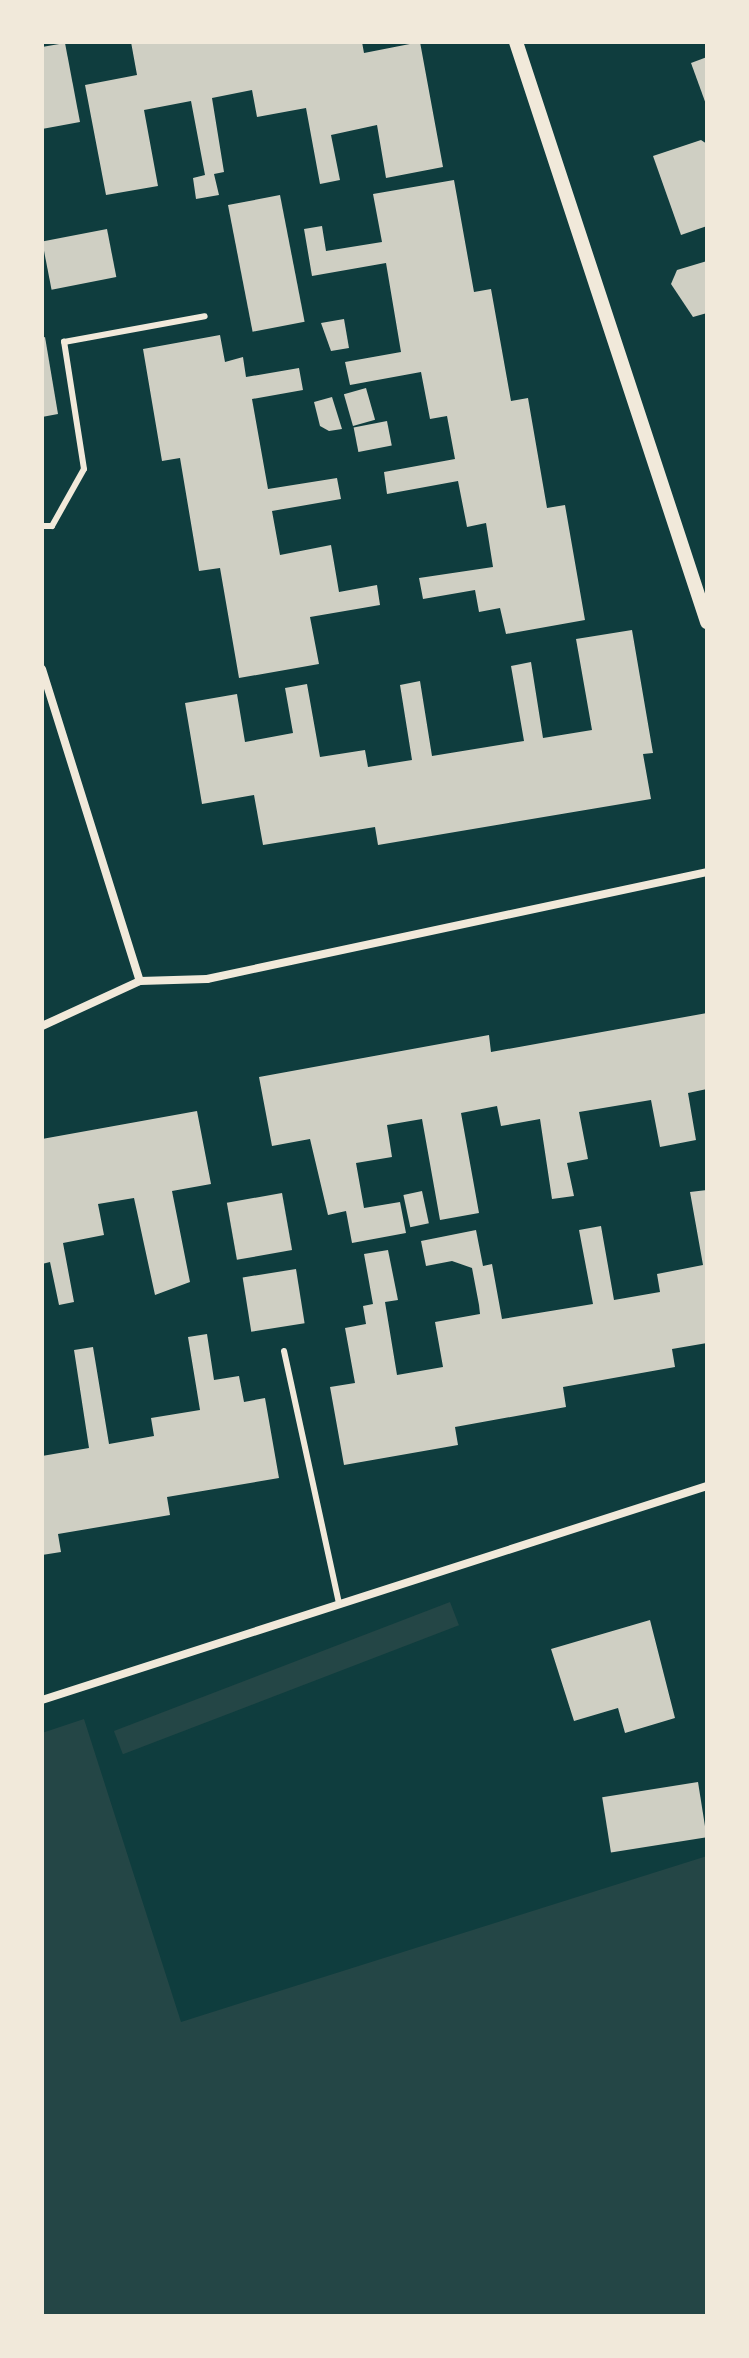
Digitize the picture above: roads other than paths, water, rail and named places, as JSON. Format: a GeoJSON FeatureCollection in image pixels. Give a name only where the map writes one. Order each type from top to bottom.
{"type":"FeatureCollection","features":[{"type":"Feature","properties":{"kind":"street"},"geometry":{"type":"LineString","coordinates":[[516,42],[707,622]]}},
{"type":"Feature","properties":{"kind":"street"},"geometry":{"type":"LineString","coordinates":[[42,669],[140,981]]}},
{"type":"Feature","properties":{"kind":"street"},"geometry":{"type":"LineString","coordinates":[[42,1026],[140,981],[207,979],[707,872]]}},
{"type":"Feature","properties":{"kind":"street"},"geometry":{"type":"LineString","coordinates":[[42,1700],[707,1486]]}},
{"type":"Feature","properties":{"kind":"lane"},"geometry":{"type":"LineString","coordinates":[[42,526],[52,526],[84,469],[64,342],[205,316]]}},
{"type":"Feature","properties":{"kind":"lane"},"geometry":{"type":"LineString","coordinates":[[284,1351],[339,1604]]}}]}
